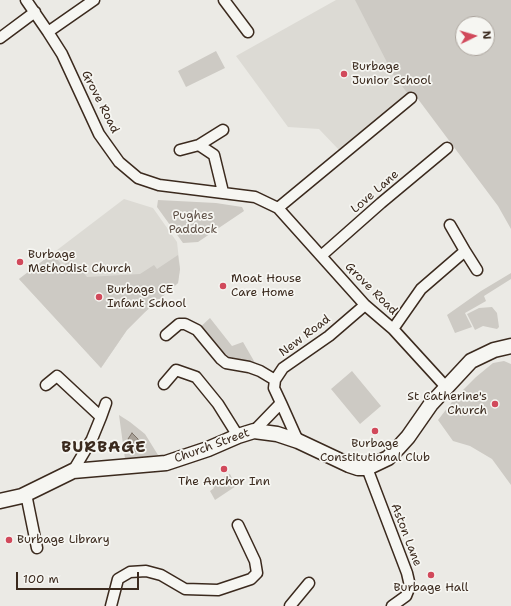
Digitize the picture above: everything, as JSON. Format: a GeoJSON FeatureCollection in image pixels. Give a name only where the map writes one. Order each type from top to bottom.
{"type":"FeatureCollection","features":[{"type":"Feature","properties":{"kind":"main road"},"geometry":{"type":"LineString","coordinates":[[367,468],[388,458],[398,448],[408,437],[430,404],[470,361],[494,350],[511,346]]}},
{"type":"Feature","properties":{"kind":"main road","name":"Church Street"},"geometry":{"type":"LineString","coordinates":[[0,501],[26,494],[73,471],[166,463],[254,431],[277,434],[298,441],[349,465],[358,468],[367,468]]}},
{"type":"Feature","properties":{"kind":"street","name":"Grove Road"},"geometry":{"type":"LineString","coordinates":[[26,0],[62,54],[99,134],[120,162],[138,178],[159,185],[181,189],[223,192],[255,197],[278,208],[364,305],[393,329],[446,387]]}},
{"type":"Feature","properties":{"kind":"street"},"geometry":{"type":"LineString","coordinates":[[48,32],[94,0]]}},
{"type":"Feature","properties":{"kind":"street"},"geometry":{"type":"LineString","coordinates":[[224,0],[248,32]]}},
{"type":"Feature","properties":{"kind":"street"},"geometry":{"type":"LineString","coordinates":[[0,38],[34,12]]}},
{"type":"Feature","properties":{"kind":"street"},"geometry":{"type":"LineString","coordinates":[[278,208],[411,98]]}},
{"type":"Feature","properties":{"kind":"street"},"geometry":{"type":"LineString","coordinates":[[180,150],[199,145],[223,130]]}},
{"type":"Feature","properties":{"kind":"street"},"geometry":{"type":"LineString","coordinates":[[199,145],[214,155],[223,192]]}},
{"type":"Feature","properties":{"kind":"street","name":"Love Lane"},"geometry":{"type":"LineString","coordinates":[[321,256],[447,148]]}},
{"type":"Feature","properties":{"kind":"street"},"geometry":{"type":"LineString","coordinates":[[450,225],[477,270]]}},
{"type":"Feature","properties":{"kind":"street"},"geometry":{"type":"LineString","coordinates":[[393,329],[421,289],[465,251]]}},
{"type":"Feature","properties":{"kind":"street","name":"New Road"},"geometry":{"type":"LineString","coordinates":[[275,380],[284,368],[329,336],[364,305]]}},
{"type":"Feature","properties":{"kind":"street"},"geometry":{"type":"LineString","coordinates":[[166,335],[180,324],[186,324],[197,330],[226,363],[260,371],[275,380],[274,388],[298,441]]}},
{"type":"Feature","properties":{"kind":"street"},"geometry":{"type":"LineString","coordinates":[[164,384],[176,370],[196,377],[218,404],[238,436]]}},
{"type":"Feature","properties":{"kind":"street"},"geometry":{"type":"LineString","coordinates":[[46,385],[57,376],[101,417]]}},
{"type":"Feature","properties":{"kind":"street"},"geometry":{"type":"LineString","coordinates":[[73,471],[92,439],[106,403]]}},
{"type":"Feature","properties":{"kind":"street"},"geometry":{"type":"LineString","coordinates":[[254,431],[281,404]]}},
{"type":"Feature","properties":{"kind":"street","name":"Aston Lane"},"geometry":{"type":"LineString","coordinates":[[367,468],[408,573],[410,586],[406,596],[392,606]]}},
{"type":"Feature","properties":{"kind":"street"},"geometry":{"type":"LineString","coordinates":[[26,494],[37,548]]}},
{"type":"Feature","properties":{"kind":"street"},"geometry":{"type":"LineString","coordinates":[[111,606],[118,579],[130,572],[146,571],[161,575],[185,590],[218,590],[251,579],[257,573],[255,561],[238,525]]}},
{"type":"Feature","properties":{"kind":"street"},"geometry":{"type":"LineString","coordinates":[[290,606],[309,583]]}},
{"type":"Feature","properties":{"kind":"shaded area","name":"Burbage Junior School"},"geometry":{"type":"Polygon","coordinates":[[[336,0],[511,0],[495,16],[455,16],[455,55],[339,150],[319,129],[288,127],[236,56],[336,0]]]}},
{"type":"Feature","properties":{"kind":"shaded area","name":"Burbage CE Infant School"},"geometry":{"type":"Polygon","coordinates":[[[124,199],[153,208],[177,242],[180,269],[178,283],[127,330],[101,368],[19,279],[124,199]]]}},
{"type":"Feature","properties":{"kind":"shaded area"},"geometry":{"type":"Polygon","coordinates":[[[132,433],[138,439],[141,446],[139,451],[134,451],[128,439],[132,433]]]}},
{"type":"Feature","properties":{"kind":"green space"},"geometry":{"type":"Polygon","coordinates":[[[355,0],[511,0],[511,229],[498,206],[412,91],[408,94],[393,74],[355,0]]]}},
{"type":"Feature","properties":{"kind":"green space"},"geometry":{"type":"Polygon","coordinates":[[[216,51],[225,68],[186,87],[178,71],[216,51]]]}},
{"type":"Feature","properties":{"kind":"green space","name":"Pughes Paddock"},"geometry":{"type":"Polygon","coordinates":[[[158,200],[216,203],[242,207],[244,211],[198,242],[183,243],[157,207],[158,200]]]}},
{"type":"Feature","properties":{"kind":"green space"},"geometry":{"type":"Polygon","coordinates":[[[53,253],[62,266],[71,260],[76,263],[87,277],[140,274],[154,265],[157,269],[178,255],[180,269],[178,283],[127,330],[101,368],[19,279],[53,253]]]}},
{"type":"Feature","properties":{"kind":"green space"},"geometry":{"type":"Polygon","coordinates":[[[511,273],[511,279],[484,296],[486,301],[465,313],[472,327],[455,333],[447,315],[481,291],[511,273]]]}},
{"type":"Feature","properties":{"kind":"green space"},"geometry":{"type":"Polygon","coordinates":[[[492,307],[497,313],[499,327],[497,329],[483,326],[475,330],[467,314],[479,308],[492,307]]]}},
{"type":"Feature","properties":{"kind":"green space"},"geometry":{"type":"Polygon","coordinates":[[[210,318],[232,346],[243,342],[258,368],[226,363],[197,330],[210,318]]]}},
{"type":"Feature","properties":{"kind":"green space","name":"St Catherine's Church"},"geometry":{"type":"Polygon","coordinates":[[[504,361],[511,364],[511,485],[492,459],[470,446],[453,441],[438,420],[455,398],[476,377],[493,363],[504,361]]]}},
{"type":"Feature","properties":{"kind":"green space"},"geometry":{"type":"Polygon","coordinates":[[[352,371],[381,406],[360,424],[331,389],[352,371]]]}},
{"type":"Feature","properties":{"kind":"green space"},"geometry":{"type":"Polygon","coordinates":[[[119,415],[145,434],[158,455],[125,459],[119,415]]]}},
{"type":"Feature","properties":{"kind":"green space"},"geometry":{"type":"Polygon","coordinates":[[[230,474],[236,486],[215,500],[210,491],[214,488],[211,483],[230,474]]]}},
{"type":"Feature","properties":{"kind":"place","name":"Burbage Junior School"},"geometry":{"type":"Point","coordinates":[344,74]}},
{"type":"Feature","properties":{"kind":"place","name":"Burbage Methodist Church"},"geometry":{"type":"Point","coordinates":[20,262]}},
{"type":"Feature","properties":{"kind":"place","name":"Moat House Care Home"},"geometry":{"type":"Point","coordinates":[223,286]}},
{"type":"Feature","properties":{"kind":"place","name":"Burbage CE Infant School"},"geometry":{"type":"Point","coordinates":[99,297]}},
{"type":"Feature","properties":{"kind":"place","name":"St Catherine's Church"},"geometry":{"type":"Point","coordinates":[495,404]}},
{"type":"Feature","properties":{"kind":"place","name":"Burbage Constitutional Club"},"geometry":{"type":"Point","coordinates":[375,431]}},
{"type":"Feature","properties":{"kind":"place","name":"The Anchor Inn"},"geometry":{"type":"Point","coordinates":[224,469]}},
{"type":"Feature","properties":{"kind":"place","name":"Burbage Library"},"geometry":{"type":"Point","coordinates":[9,540]}},
{"type":"Feature","properties":{"kind":"place","name":"Burbage Hall"},"geometry":{"type":"Point","coordinates":[431,575]}},
{"type":"Feature","properties":{"kind":"district","name":"BURBAGE"},"geometry":{"type":"Point","coordinates":[104,448]}}]}
